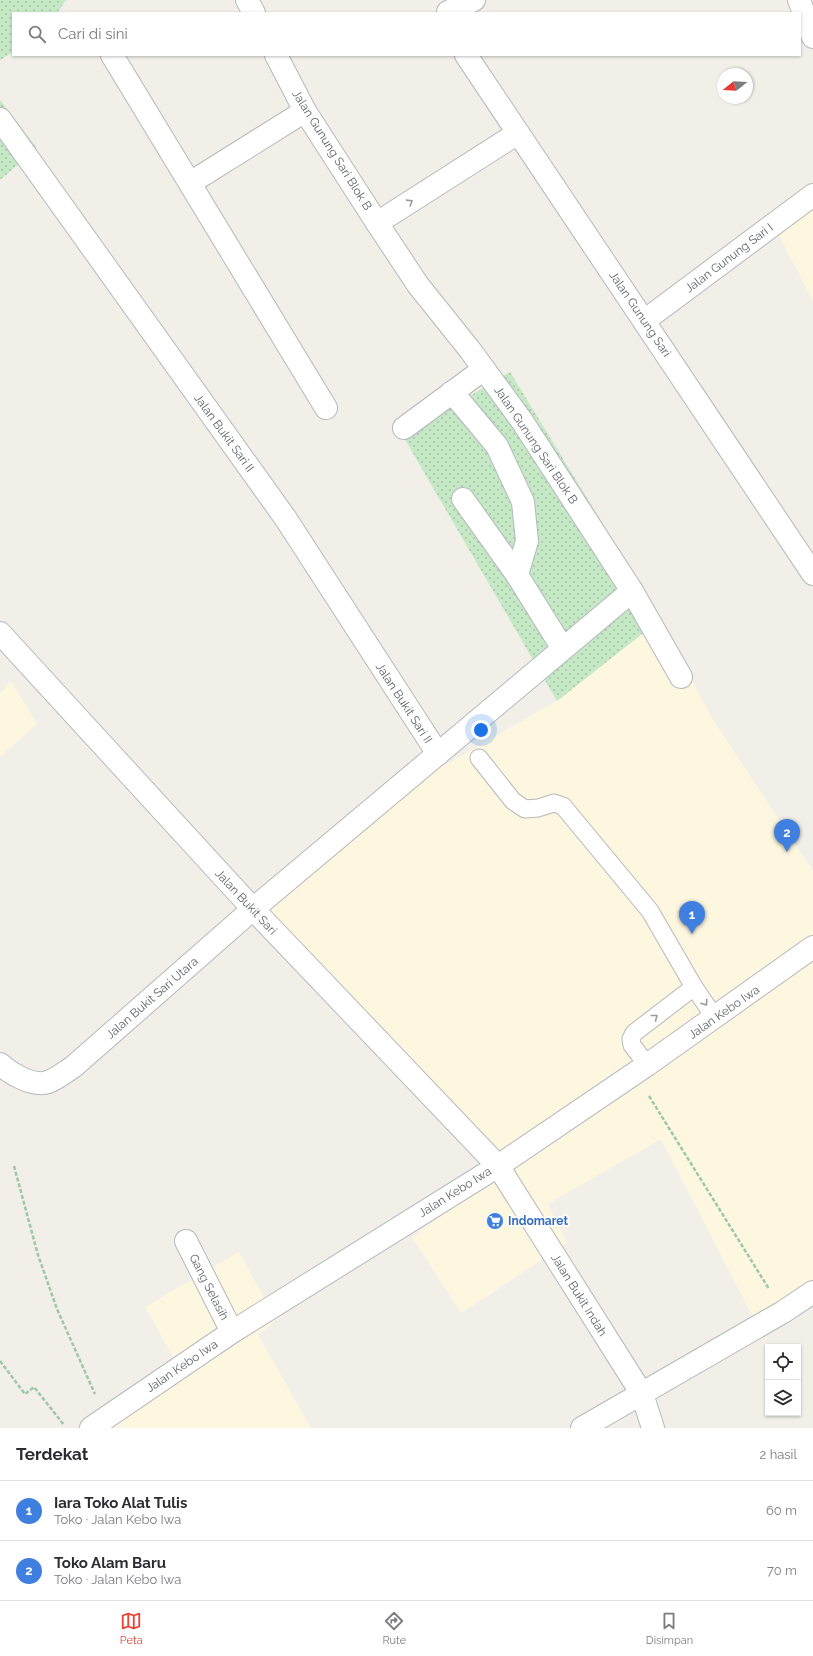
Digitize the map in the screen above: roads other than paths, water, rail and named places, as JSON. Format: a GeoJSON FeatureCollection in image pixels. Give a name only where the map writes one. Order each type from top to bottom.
{"type":"FeatureCollection","features":[{"type":"Feature","properties":{"kind":"street"},"geometry":{"type":"LineString","coordinates":[[248,0],[254,12]]}},
{"type":"Feature","properties":{"kind":"street"},"geometry":{"type":"LineString","coordinates":[[446,8],[474,0]]}},
{"type":"Feature","properties":{"kind":"street"},"geometry":{"type":"LineString","coordinates":[[799,0],[813,37]]}},
{"type":"Feature","properties":{"kind":"street"},"geometry":{"type":"LineString","coordinates":[[113,56],[326,408]]}},
{"type":"Feature","properties":{"kind":"street","name":"Jalan Gunung Sari Blok B"},"geometry":{"type":"LineString","coordinates":[[277,56],[305,111],[377,223],[418,285],[484,369],[522,421],[632,591],[681,677]]}},
{"type":"Feature","properties":{"kind":"street","name":"Jalan Gunung Sari"},"geometry":{"type":"LineString","coordinates":[[467,56],[813,574]]}},
{"type":"Feature","properties":{"kind":"street"},"geometry":{"type":"LineString","coordinates":[[190,183],[305,111]]}},
{"type":"Feature","properties":{"kind":"street","name":"Jalan Bukit Sari II"},"geometry":{"type":"LineString","coordinates":[[0,119],[286,519],[438,754]]}},
{"type":"Feature","properties":{"kind":"street","name":"Jalan Gunung Sari Blok B"},"geometry":{"type":"LineString","coordinates":[[377,223],[518,133]]}},
{"type":"Feature","properties":{"kind":"street","name":"Jalan Gunung Sari I"},"geometry":{"type":"LineString","coordinates":[[644,321],[813,195]]}},
{"type":"Feature","properties":{"kind":"street"},"geometry":{"type":"LineString","coordinates":[[404,428],[484,369]]}},
{"type":"Feature","properties":{"kind":"street"},"geometry":{"type":"LineString","coordinates":[[452,392],[497,446],[523,502],[527,541],[516,575]]}},
{"type":"Feature","properties":{"kind":"street"},"geometry":{"type":"LineString","coordinates":[[463,499],[516,575],[563,649]]}},
{"type":"Feature","properties":{"kind":"street","name":"Jalan Bukit Sari II"},"geometry":{"type":"LineString","coordinates":[[253,909],[632,591]]}},
{"type":"Feature","properties":{"kind":"street","name":"Jalan Bukit Sari"},"geometry":{"type":"LineString","coordinates":[[0,633],[253,909],[498,1166]]}},
{"type":"Feature","properties":{"kind":"street","name":"Jalan Bukit Sari Utara"},"geometry":{"type":"LineString","coordinates":[[0,1064],[7,1071],[28,1082],[47,1082],[73,1067],[253,909]]}},
{"type":"Feature","properties":{"kind":"street","name":"Jalan Kebo Iwa"},"geometry":{"type":"LineString","coordinates":[[99,1423],[232,1332],[498,1166],[715,1018],[813,947]]}},
{"type":"Feature","properties":{"kind":"street","name":"Jalan Bukit Indah"},"geometry":{"type":"LineString","coordinates":[[498,1166],[642,1394],[653,1428]]}},
{"type":"Feature","properties":{"kind":"street","name":"Gang Selasih"},"geometry":{"type":"LineString","coordinates":[[186,1242],[232,1332]]}},
{"type":"Feature","properties":{"kind":"street"},"geometry":{"type":"LineString","coordinates":[[582,1428],[783,1312],[813,1292]]}},
{"type":"Feature","properties":{"kind":"lane"},"geometry":{"type":"LineString","coordinates":[[479,758],[513,801],[525,808],[538,808],[554,803],[563,806],[650,911],[694,987],[715,1018]]}},
{"type":"Feature","properties":{"kind":"lane"},"geometry":{"type":"LineString","coordinates":[[641,1069],[632,1045],[631,1039],[634,1033],[694,987]]}},
{"type":"Feature","properties":{"kind":"place","name":"Toko Alam Baru"},"geometry":{"type":"Point","coordinates":[787,852]}},
{"type":"Feature","properties":{"kind":"place","name":"Iara Toko Alat Tulis"},"geometry":{"type":"Point","coordinates":[692,934]}},
{"type":"Feature","properties":{"kind":"place","name":"Indomaret"},"geometry":{"type":"Point","coordinates":[495,1221]}}]}
